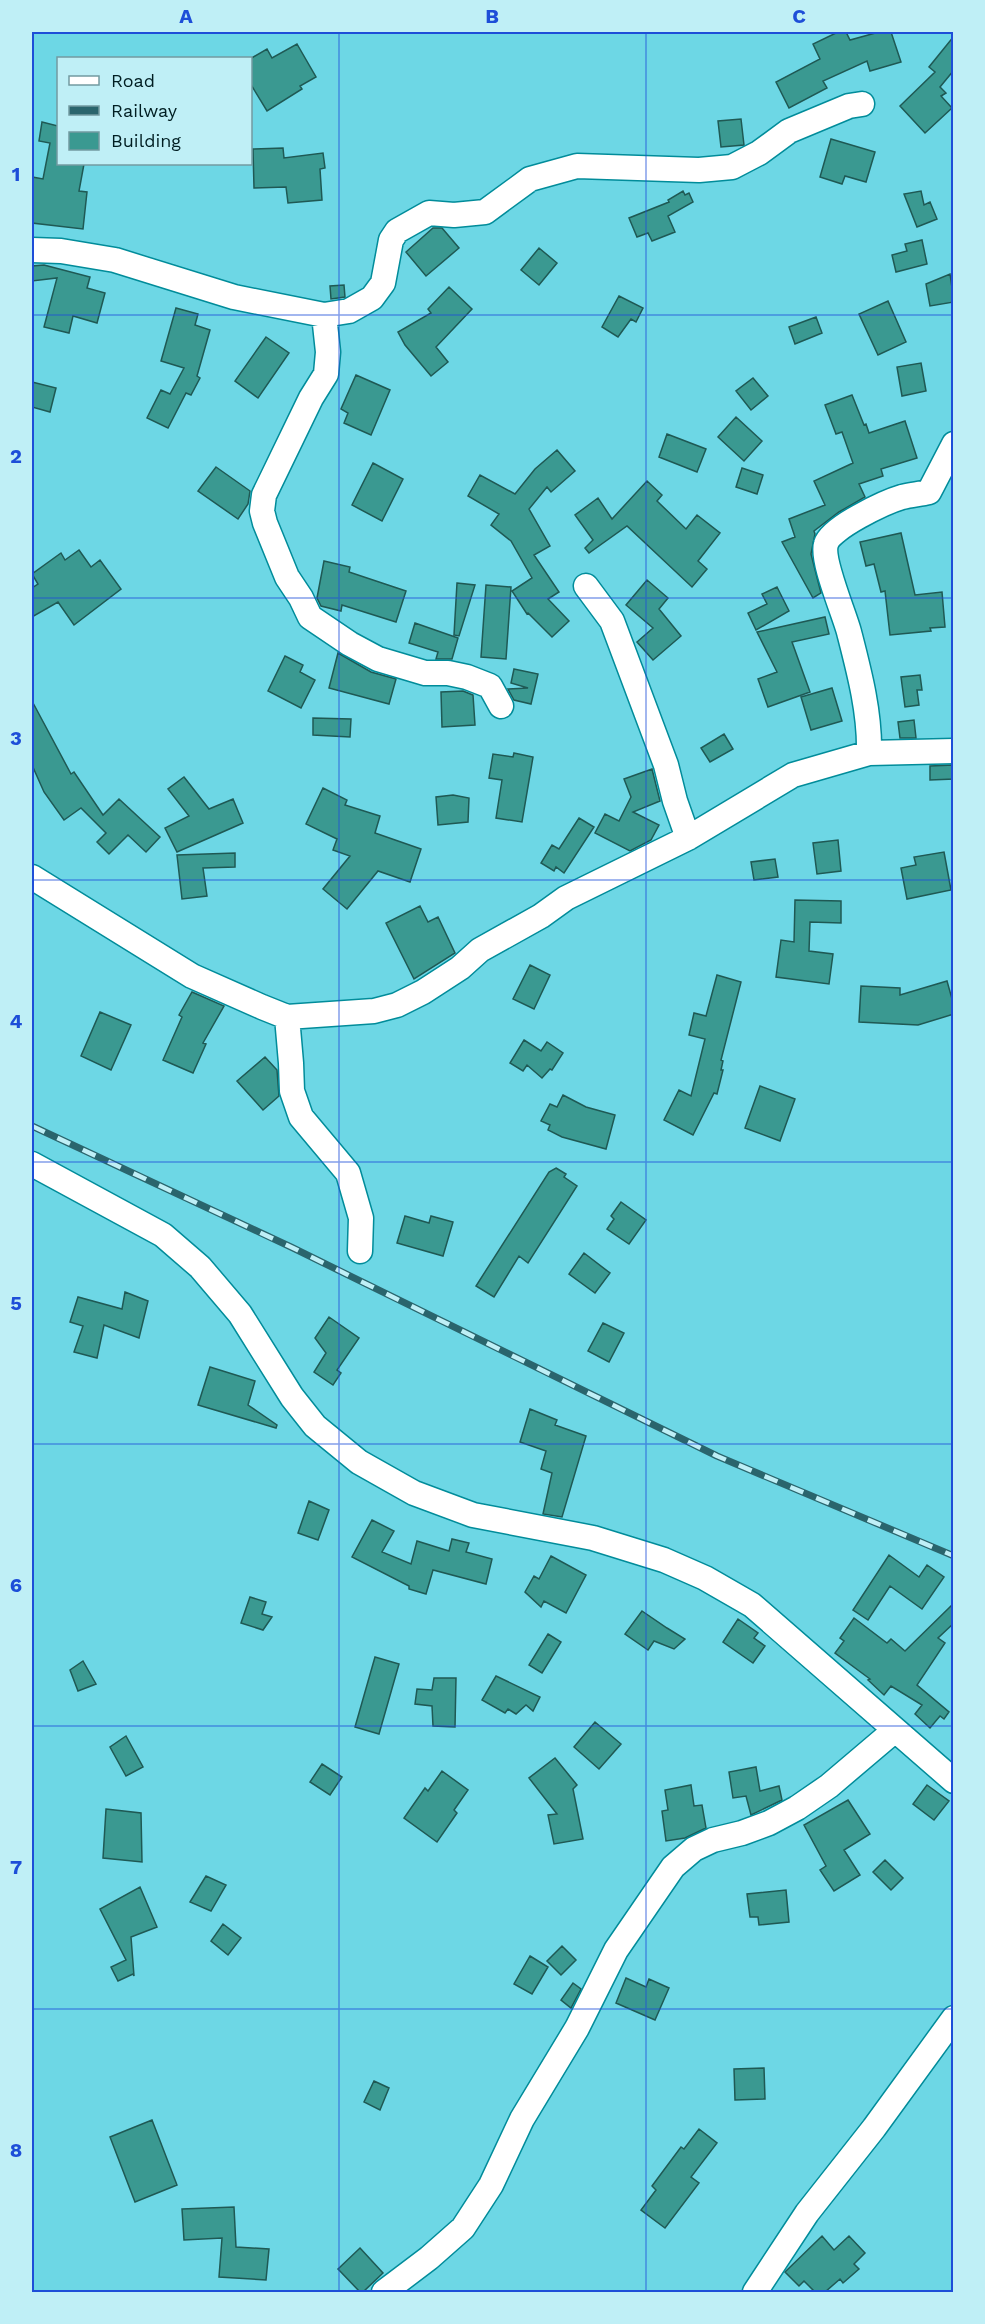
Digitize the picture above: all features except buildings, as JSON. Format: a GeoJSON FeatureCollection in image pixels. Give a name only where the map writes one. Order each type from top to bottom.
{"type":"FeatureCollection","features":[{"type":"Feature","properties":{"kind":"street"},"geometry":{"type":"LineString","coordinates":[[32,250],[61,251],[115,260],[234,297],[324,315],[349,311],[372,298],[383,283],[391,240],[397,231],[429,213],[454,215],[485,212],[530,179],[577,166],[699,170],[732,168],[759,153],[789,131],[849,106],[862,104]]}},
{"type":"Feature","properties":{"kind":"street"},"geometry":{"type":"LineString","coordinates":[[324,315],[328,352],[326,374],[311,398],[264,495],[262,510],[265,523],[287,577],[302,598],[310,617],[350,644],[378,659],[425,672],[467,677],[490,686],[501,706]]}},
{"type":"Feature","properties":{"kind":"street"},"geometry":{"type":"LineString","coordinates":[[869,753],[870,730],[866,705],[825,545],[830,534],[881,505],[901,497],[929,492],[954,444]]}},
{"type":"Feature","properties":{"kind":"street"},"geometry":{"type":"LineString","coordinates":[[586,586],[612,621],[666,765],[688,838]]}},
{"type":"Feature","properties":{"kind":"street"},"geometry":{"type":"LineString","coordinates":[[32,877],[192,976],[286,1017],[374,1011],[397,1005],[423,992],[460,968],[480,950],[541,916],[566,898],[688,838],[793,775],[869,753],[954,751]]}},
{"type":"Feature","properties":{"kind":"street"},"geometry":{"type":"LineString","coordinates":[[286,1017],[292,1091],[301,1117],[348,1173],[361,1218],[360,1251]]}},
{"type":"Feature","properties":{"kind":"street"},"geometry":{"type":"LineString","coordinates":[[32,1164],[163,1235],[200,1267],[240,1314],[292,1397],[315,1426],[359,1462],[414,1493],[473,1515],[593,1538],[664,1560],[705,1578],[752,1605],[954,1781]]}},
{"type":"Feature","properties":{"kind":"street"},"geometry":{"type":"LineString","coordinates":[[384,2292],[429,2258],[463,2228],[491,2185],[522,2119],[577,2028],[616,1950],[673,1867],[694,1849],[713,1840],[769,1823],[798,1808],[829,1786],[895,1730]]}},
{"type":"Feature","properties":{"kind":"street"},"geometry":{"type":"LineString","coordinates":[[755,2292],[807,2213],[874,2128],[954,2018]]}},
{"type":"Feature","properties":{"kind":"railway"},"geometry":{"type":"LineString","coordinates":[[32,1126],[291,1247],[717,1456],[954,1556]]}}]}
